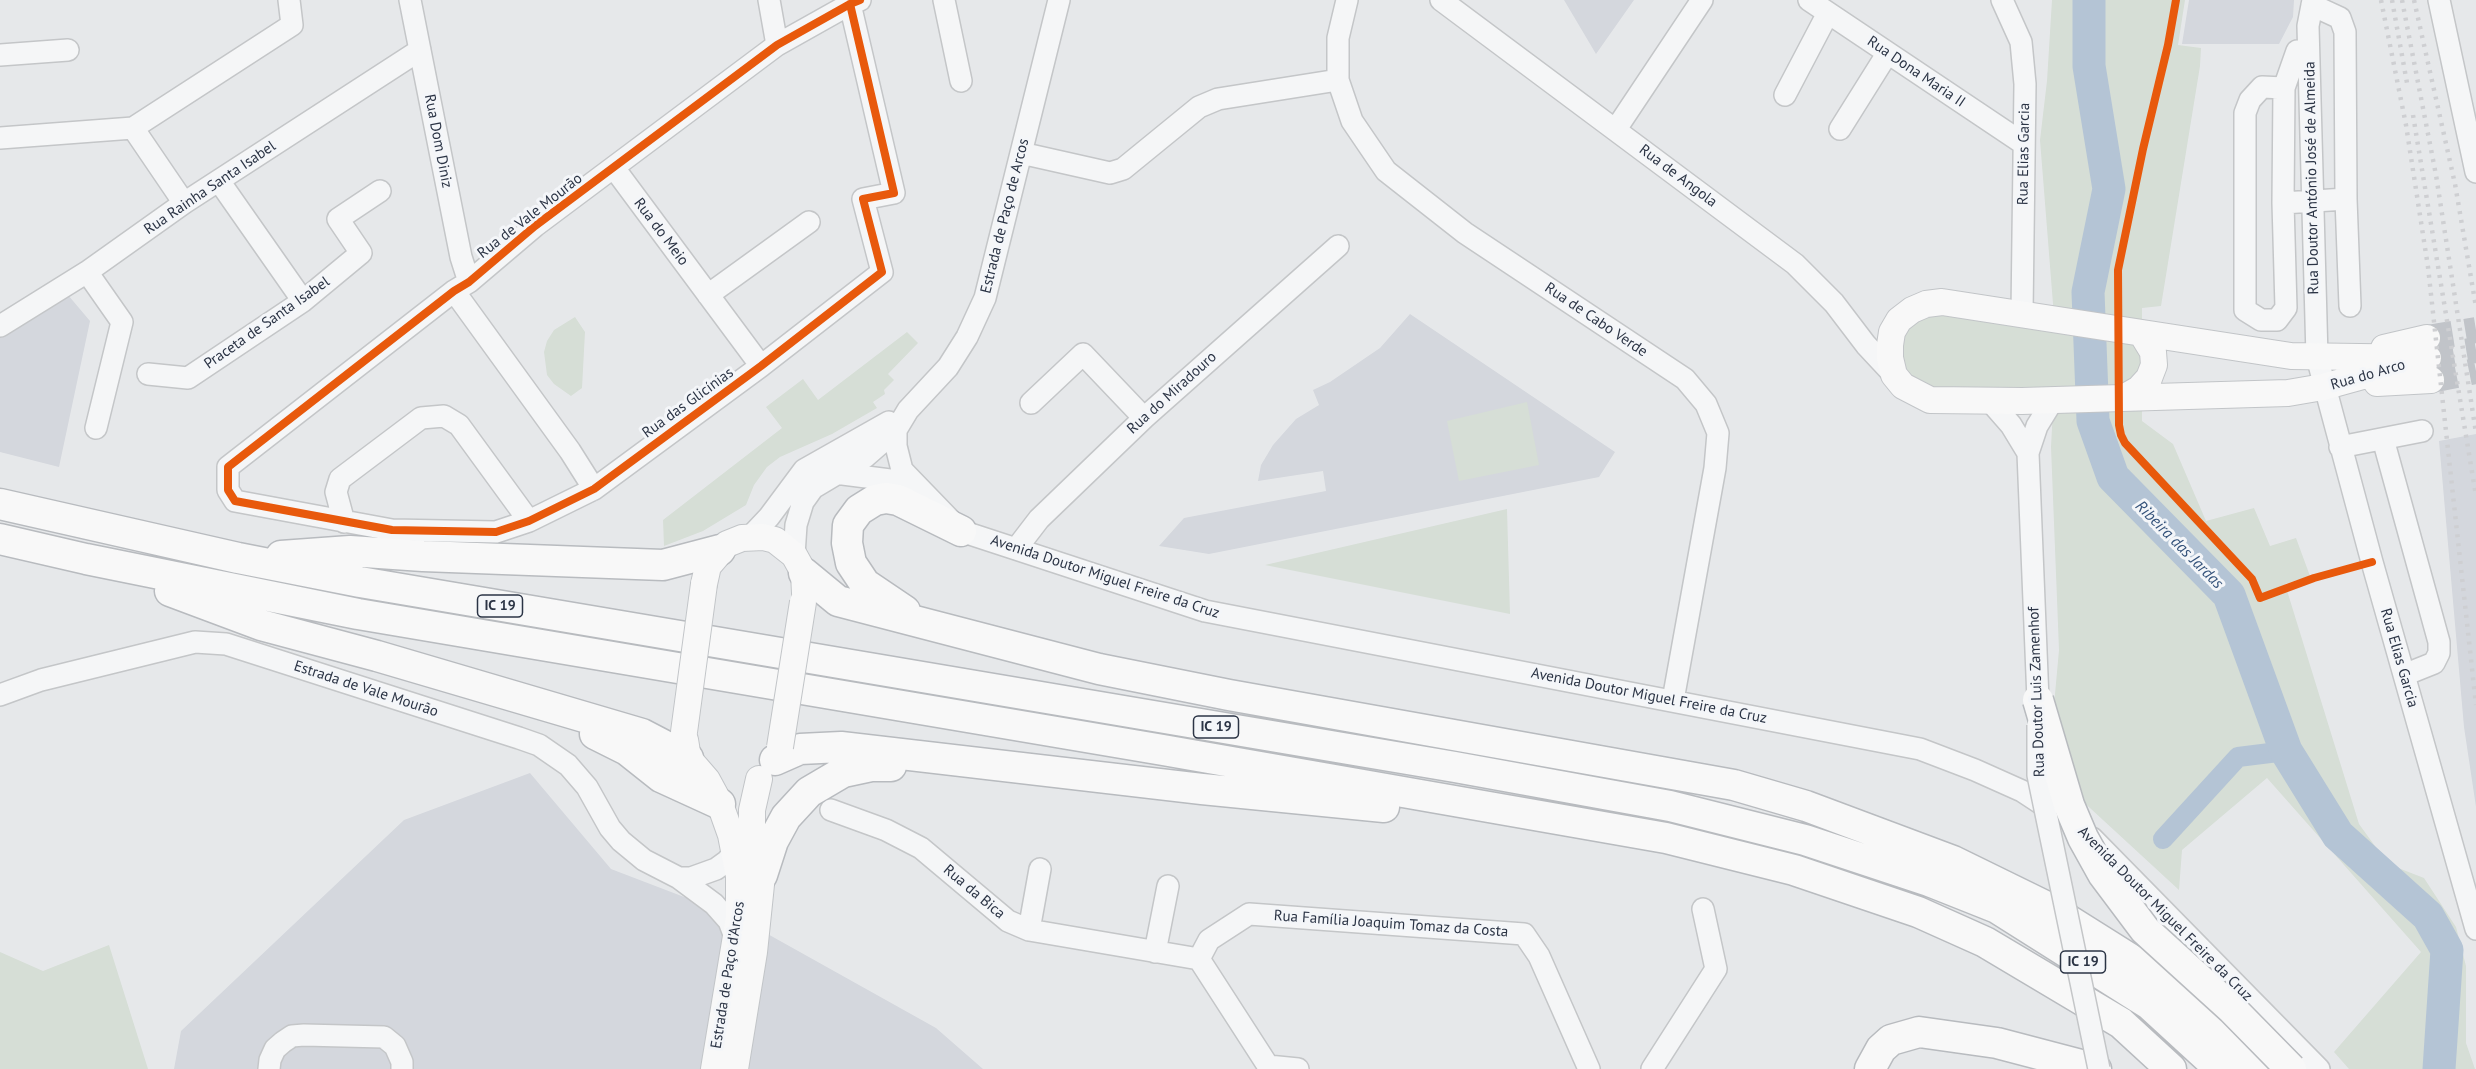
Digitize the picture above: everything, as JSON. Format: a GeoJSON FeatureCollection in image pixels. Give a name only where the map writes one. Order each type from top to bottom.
{"type":"FeatureCollection","features":[{"type":"Feature","properties":{"kind":"highway"},"geometry":{"type":"LineString","coordinates":[[922,623],[865,584],[851,563],[847,543],[848,525],[859,510],[875,500],[886,498],[898,500],[928,513],[961,531]]}},
{"type":"Feature","properties":{"kind":"highway","name":"IC 19"},"geometry":{"type":"LineString","coordinates":[[0,504],[238,558],[372,584],[1455,767],[1670,806],[1805,840],[1929,881],[1997,908],[2149,1004],[2220,1069]]}},
{"type":"Feature","properties":{"kind":"highway","name":"IC 19"},"geometry":{"type":"LineString","coordinates":[[0,539],[86,559],[358,614],[1666,838],[1794,870],[1918,912],[1985,942],[2121,1023],[2171,1069]]}},
{"type":"Feature","properties":{"kind":"highway"},"geometry":{"type":"LineString","coordinates":[[238,558],[350,551],[663,565],[720,550]]}},
{"type":"Feature","properties":{"kind":"highway"},"geometry":{"type":"LineString","coordinates":[[86,559],[261,625],[453,678],[642,734],[700,769]]}},
{"type":"Feature","properties":{"kind":"highway"},"geometry":{"type":"LineString","coordinates":[[800,577],[838,601],[1110,671],[1229,695],[1734,785],[1806,806],[1953,861],[2049,908],[2146,969],[2229,1041],[2255,1069]]}},
{"type":"Feature","properties":{"kind":"highway"},"geometry":{"type":"LineString","coordinates":[[453,678],[598,735],[627,750],[661,777],[700,769]]}},
{"type":"Feature","properties":{"kind":"highway"},"geometry":{"type":"LineString","coordinates":[[2038,700],[2069,805],[2083,838],[2103,874],[2145,930],[2232,1009],[2291,1069]]}},
{"type":"Feature","properties":{"kind":"highway"},"geometry":{"type":"LineString","coordinates":[[771,762],[800,748],[819,746],[1202,789],[1406,809],[1449,800]]}},
{"type":"Feature","properties":{"kind":"highway"},"geometry":{"type":"LineString","coordinates":[[762,875],[773,841],[786,818],[809,792],[830,778],[843,772],[871,766],[940,767],[975,763]]}},
{"type":"Feature","properties":{"kind":"highway"},"geometry":{"type":"LineString","coordinates":[[1870,1069],[1881,1049],[1891,1040],[1919,1032],[1997,1043],[2097,1069]]}},
{"type":"Feature","properties":{"kind":"main road","name":"Rua do Arco"},"geometry":{"type":"LineString","coordinates":[[1894,375],[1890,358],[1892,332],[1899,320],[1912,310],[1926,304],[1942,302],[2291,356],[2428,358],[2323,387]]}},
{"type":"Feature","properties":{"kind":"main road"},"geometry":{"type":"LineString","coordinates":[[2123,398],[2139,389],[2150,378],[2154,365],[2153,352],[2142,334]]}},
{"type":"Feature","properties":{"kind":"main road","name":"Rua do Arco"},"geometry":{"type":"LineString","coordinates":[[2342,358],[2427,338]]}},
{"type":"Feature","properties":{"kind":"main road"},"geometry":{"type":"LineString","coordinates":[[1894,375],[1903,387],[1930,400],[2053,400],[2288,393],[2323,387]]}},
{"type":"Feature","properties":{"kind":"main road","name":"Rua do Arco"},"geometry":{"type":"LineString","coordinates":[[2323,387],[2431,380]]}},
{"type":"Feature","properties":{"kind":"main road"},"geometry":{"type":"LineString","coordinates":[[751,536],[775,540],[800,577]]}},
{"type":"Feature","properties":{"kind":"main road","name":"Estrada de Paço d'Arcos"},"geometry":{"type":"LineString","coordinates":[[714,1069],[740,894],[735,851],[700,769],[704,584],[708,566],[720,550],[734,540],[751,536]]}},
{"type":"Feature","properties":{"kind":"main road","name":"Estrada de Paço d'Arcos"},"geometry":{"type":"LineString","coordinates":[[735,1069],[754,952],[762,875],[752,827],[752,810],[771,762],[800,577]]}},
{"type":"Feature","properties":{"kind":"main road"},"geometry":{"type":"LineString","coordinates":[[700,769],[734,786],[747,784],[771,762]]}},
{"type":"Feature","properties":{"kind":"street"},"geometry":{"type":"LineString","coordinates":[[0,138],[133,128],[292,25],[290,0]]}},
{"type":"Feature","properties":{"kind":"street","name":"Rua Dom Diniz"},"geometry":{"type":"LineString","coordinates":[[410,0],[461,257],[461,287],[594,489]]}},
{"type":"Feature","properties":{"kind":"street"},"geometry":{"type":"LineString","coordinates":[[769,0],[777,45]]}},
{"type":"Feature","properties":{"kind":"street"},"geometry":{"type":"LineString","coordinates":[[944,0],[961,81]]}},
{"type":"Feature","properties":{"kind":"street","name":"Estrada de Paço de Arcos"},"geometry":{"type":"LineString","coordinates":[[908,410],[948,367],[967,337],[985,298],[1059,0]]}},
{"type":"Feature","properties":{"kind":"street","name":"Rua de Cabo Verde"},"geometry":{"type":"LineString","coordinates":[[1347,0],[1339,30],[1336,54],[1338,80],[1352,121],[1386,171],[1465,233],[1685,379],[1706,404],[1718,433],[1715,468],[1673,700]]}},
{"type":"Feature","properties":{"kind":"street","name":"Rua de Angola"},"geometry":{"type":"LineString","coordinates":[[1441,0],[1795,264],[1834,303],[1866,345],[1894,375]]}},
{"type":"Feature","properties":{"kind":"street"},"geometry":{"type":"LineString","coordinates":[[1616,129],[1702,0]]}},
{"type":"Feature","properties":{"kind":"street","name":"Rua Dona Maria II"},"geometry":{"type":"LineString","coordinates":[[1809,0],[2024,144]]}},
{"type":"Feature","properties":{"kind":"street","name":"Rua Elias Garcia"},"geometry":{"type":"LineString","coordinates":[[2002,0],[2021,42],[2025,84],[2022,313]]}},
{"type":"Feature","properties":{"kind":"street"},"geometry":{"type":"LineString","coordinates":[[2439,0],[2468,96],[2476,172]]}},
{"type":"Feature","properties":{"kind":"street","name":"Rua de Vale Mourão"},"geometry":{"type":"LineString","coordinates":[[228,467],[461,287],[535,226],[777,45],[855,2]]}},
{"type":"Feature","properties":{"kind":"street","name":"Rua das Glicínias"},"geometry":{"type":"LineString","coordinates":[[228,467],[228,490],[235,501],[392,530],[496,532],[529,521],[594,489],[761,366],[882,272],[863,199],[894,193],[855,2]]}},
{"type":"Feature","properties":{"kind":"street"},"geometry":{"type":"LineString","coordinates":[[2313,3],[2340,18],[2344,32],[2350,306]]}},
{"type":"Feature","properties":{"kind":"street","name":"Rua Doutor António José de Almeida"},"geometry":{"type":"LineString","coordinates":[[2313,3],[2308,26],[2317,357],[2323,387]]}},
{"type":"Feature","properties":{"kind":"street"},"geometry":{"type":"LineString","coordinates":[[1785,95],[1828,13]]}},
{"type":"Feature","properties":{"kind":"street"},"geometry":{"type":"LineString","coordinates":[[0,55],[68,50]]}},
{"type":"Feature","properties":{"kind":"street","name":"Rua Rainha Santa Isabel"},"geometry":{"type":"LineString","coordinates":[[0,326],[87,272],[184,204],[420,50]]}},
{"type":"Feature","properties":{"kind":"street"},"geometry":{"type":"LineString","coordinates":[[2284,88],[2262,87],[2250,100],[2246,113],[2245,310],[2261,320],[2277,320],[2286,308],[2283,203],[2284,88],[2297,51]]}},
{"type":"Feature","properties":{"kind":"street"},"geometry":{"type":"LineString","coordinates":[[1840,129],[1887,54]]}},
{"type":"Feature","properties":{"kind":"street"},"geometry":{"type":"LineString","coordinates":[[1021,153],[1110,173],[1123,169],[1198,107],[1218,99],[1338,80]]}},
{"type":"Feature","properties":{"kind":"street"},"geometry":{"type":"LineString","coordinates":[[133,128],[184,204]]}},
{"type":"Feature","properties":{"kind":"street","name":"Rua do Meio"},"geometry":{"type":"LineString","coordinates":[[614,168],[761,366]]}},
{"type":"Feature","properties":{"kind":"street"},"geometry":{"type":"LineString","coordinates":[[219,181],[303,301]]}},
{"type":"Feature","properties":{"kind":"street","name":"Praceta de Santa Isabel"},"geometry":{"type":"LineString","coordinates":[[148,374],[188,378],[303,301],[361,253],[338,219],[380,191]]}},
{"type":"Feature","properties":{"kind":"street"},"geometry":{"type":"LineString","coordinates":[[2283,203],[2346,199]]}},
{"type":"Feature","properties":{"kind":"street"},"geometry":{"type":"LineString","coordinates":[[708,295],[809,222]]}},
{"type":"Feature","properties":{"kind":"street","name":"Rua do Miradouro"},"geometry":{"type":"LineString","coordinates":[[1016,549],[1039,519],[1144,418],[1338,246]]}},
{"type":"Feature","properties":{"kind":"street"},"geometry":{"type":"LineString","coordinates":[[87,272],[122,322],[96,428]]}},
{"type":"Feature","properties":{"kind":"street"},"geometry":{"type":"LineString","coordinates":[[1030,403],[1083,354],[1144,418]]}},
{"type":"Feature","properties":{"kind":"street","name":"Rua Elias Garcia"},"geometry":{"type":"LineString","coordinates":[[2323,387],[2476,929]]}},
{"type":"Feature","properties":{"kind":"street"},"geometry":{"type":"LineString","coordinates":[[2028,453],[2037,426],[2053,400]]}},
{"type":"Feature","properties":{"kind":"street"},"geometry":{"type":"LineString","coordinates":[[1990,401],[2011,425],[2028,453]]}},
{"type":"Feature","properties":{"kind":"street"},"geometry":{"type":"LineString","coordinates":[[865,457],[896,430],[908,410]]}},
{"type":"Feature","properties":{"kind":"street","name":"Estrada de Paço d'Arcos"},"geometry":{"type":"LineString","coordinates":[[800,577],[796,525],[803,502],[835,463],[869,435],[908,410]]}},
{"type":"Feature","properties":{"kind":"street"},"geometry":{"type":"LineString","coordinates":[[344,522],[336,492],[340,479],[422,417],[444,416],[459,425],[529,521]]}},
{"type":"Feature","properties":{"kind":"street"},"geometry":{"type":"LineString","coordinates":[[896,430],[898,459],[902,470]]}},
{"type":"Feature","properties":{"kind":"street"},"geometry":{"type":"LineString","coordinates":[[2340,447],[2422,431]]}},
{"type":"Feature","properties":{"kind":"street"},"geometry":{"type":"LineString","coordinates":[[2383,439],[2439,642],[2439,653],[2434,663],[2404,675]]}},
{"type":"Feature","properties":{"kind":"street","name":"Rua Doutor Luis Zamenhof"},"geometry":{"type":"LineString","coordinates":[[2028,453],[2038,700],[2038,775],[2097,1069]]}},
{"type":"Feature","properties":{"kind":"street","name":"Avenida Doutor Miguel Freire da Cruz"},"geometry":{"type":"LineString","coordinates":[[835,463],[865,457],[902,470],[961,531],[1205,611],[1920,749],[1975,770],[2022,791],[2083,830],[2319,1069]]}},
{"type":"Feature","properties":{"kind":"street"},"geometry":{"type":"LineString","coordinates":[[835,463],[890,480],[913,497],[928,513]]}},
{"type":"Feature","properties":{"kind":"street","name":"Estrada de Paço d'Arcos"},"geometry":{"type":"LineString","coordinates":[[751,536],[804,470],[835,463]]}},
{"type":"Feature","properties":{"kind":"street","name":"Estrada de Vale Mourão"},"geometry":{"type":"LineString","coordinates":[[0,695],[41,680],[195,642],[226,644],[539,745],[568,765],[586,787],[610,828],[621,841],[644,860],[679,878],[723,913],[733,927],[735,937]]}},
{"type":"Feature","properties":{"kind":"street","name":"Rua da Bica"},"geometry":{"type":"LineString","coordinates":[[831,810],[886,830],[921,848],[1008,921],[1029,930],[1199,959]]}},
{"type":"Feature","properties":{"kind":"street"},"geometry":{"type":"LineString","coordinates":[[679,878],[691,878],[716,869],[735,851]]}},
{"type":"Feature","properties":{"kind":"street"},"geometry":{"type":"LineString","coordinates":[[1029,930],[1040,869]]}},
{"type":"Feature","properties":{"kind":"street"},"geometry":{"type":"LineString","coordinates":[[1155,952],[1168,886]]}},
{"type":"Feature","properties":{"kind":"street"},"geometry":{"type":"LineString","coordinates":[[1652,1069],[1716,969],[1703,909]]}},
{"type":"Feature","properties":{"kind":"street","name":"Rua Família Joaquim Tomaz da Costa"},"geometry":{"type":"LineString","coordinates":[[1199,959],[1209,940],[1249,914],[1524,934],[1539,956],[1589,1069]]}},
{"type":"Feature","properties":{"kind":"street"},"geometry":{"type":"LineString","coordinates":[[1199,959],[1269,1067],[1298,1069]]}},
{"type":"Feature","properties":{"kind":"street"},"geometry":{"type":"LineString","coordinates":[[269,1069],[275,1050],[283,1042],[292,1036],[304,1035],[384,1037],[395,1046],[402,1062],[402,1069]]}},
{"type":"Feature","properties":{"kind":"shaded area"},"geometry":{"type":"Polygon","coordinates":[[[1564,0],[1634,0],[1596,54],[1564,0]]]}},
{"type":"Feature","properties":{"kind":"shaded area"},"geometry":{"type":"Polygon","coordinates":[[[2052,0],[2185,0],[2178,45],[2201,48],[2200,66],[2161,306],[2142,308],[2142,421],[2173,444],[2206,521],[2254,508],[2270,546],[2296,538],[2310,576],[2285,584],[2359,824],[2388,864],[2424,878],[2456,927],[2466,966],[2466,1043],[2475,1069],[2349,1069],[2334,1052],[2421,952],[2267,778],[2182,850],[2179,890],[2065,785],[2053,716],[2059,650],[2051,447],[2054,390],[1936,391],[1915,383],[1903,367],[1900,347],[1909,326],[1924,314],[1941,312],[2055,329],[2040,140],[2047,81],[2052,0]]]}},
{"type":"Feature","properties":{"kind":"shaded area"},"geometry":{"type":"Polygon","coordinates":[[[2189,0],[2294,0],[2293,17],[2279,44],[2182,44],[2189,0]]]}},
{"type":"Feature","properties":{"kind":"shaded area"},"geometry":{"type":"Polygon","coordinates":[[[68,295],[90,321],[59,467],[0,452],[0,338],[68,295]]]}},
{"type":"Feature","properties":{"kind":"shaded area"},"geometry":{"type":"Polygon","coordinates":[[[1410,314],[1615,452],[1599,477],[1209,554],[1159,546],[1184,518],[1326,491],[1323,471],[1258,481],[1261,465],[1273,445],[1296,419],[1319,405],[1313,390],[1330,382],[1380,348],[1410,314]]]}},
{"type":"Feature","properties":{"kind":"shaded area"},"geometry":{"type":"Polygon","coordinates":[[[575,317],[585,332],[582,388],[571,396],[554,384],[547,375],[544,352],[547,341],[554,330],[575,317]]]}},
{"type":"Feature","properties":{"kind":"shaded area"},"geometry":{"type":"Polygon","coordinates":[[[907,332],[918,343],[888,374],[894,380],[884,390],[885,394],[873,402],[877,408],[832,434],[780,457],[767,467],[754,485],[746,505],[703,531],[664,546],[663,520],[782,428],[766,407],[803,379],[818,400],[907,332]]]}},
{"type":"Feature","properties":{"kind":"shaded area"},"geometry":{"type":"Polygon","coordinates":[[[1527,402],[1539,465],[1459,481],[1447,421],[1527,402]]]}},
{"type":"Feature","properties":{"kind":"shaded area"},"geometry":{"type":"Polygon","coordinates":[[[2476,434],[2476,807],[2464,727],[2439,441],[2476,434]]]}},
{"type":"Feature","properties":{"kind":"shaded area"},"geometry":{"type":"Polygon","coordinates":[[[1507,509],[1510,614],[1265,565],[1507,509]]]}},
{"type":"Feature","properties":{"kind":"shaded area"},"geometry":{"type":"Polygon","coordinates":[[[530,773],[611,869],[739,918],[936,1028],[983,1069],[174,1069],[181,1031],[404,820],[530,773]]]}},
{"type":"Feature","properties":{"kind":"shaded area"},"geometry":{"type":"Polygon","coordinates":[[[109,945],[148,1069],[0,1069],[0,952],[43,971],[109,945]]]}},
{"type":"Feature","properties":{"kind":"waterway","name":"Ribeira das Jardas"},"geometry":{"type":"LineString","coordinates":[[2089,0],[2089,66],[2109,189],[2088,292],[2093,421],[2113,477],[2229,595],[2286,751],[2338,835],[2428,916],[2447,950],[2439,1069]]}},
{"type":"Feature","properties":{"kind":"waterway"},"geometry":{"type":"LineString","coordinates":[[2163,839],[2238,757],[2286,751]]}},
{"type":"Feature","properties":{"kind":"tunnel"},"geometry":{"type":"LineString","coordinates":[[2427,338],[2476,330]]}},
{"type":"Feature","properties":{"kind":"tunnel"},"geometry":{"type":"LineString","coordinates":[[2428,358],[2476,350]]}},
{"type":"Feature","properties":{"kind":"tunnel"},"geometry":{"type":"LineString","coordinates":[[2431,380],[2476,371]]}},
{"type":"Feature","properties":{"kind":"railway"},"geometry":{"type":"LineString","coordinates":[[2381,0],[2406,125],[2428,267],[2476,705]]}},
{"type":"Feature","properties":{"kind":"railway"},"geometry":{"type":"LineString","coordinates":[[2392,0],[2407,83]]}},
{"type":"Feature","properties":{"kind":"railway"},"geometry":{"type":"LineString","coordinates":[[2402,0],[2436,175],[2476,433]]}},
{"type":"Feature","properties":{"kind":"railway"},"geometry":{"type":"LineString","coordinates":[[2414,0],[2455,184],[2476,307]]}},
{"type":"Feature","properties":{"kind":"railway"},"geometry":{"type":"LineString","coordinates":[[2413,115],[2476,496]]}},
{"type":"Feature","properties":{"kind":"cycle path"},"geometry":{"type":"LineString","coordinates":[[850,4],[894,193],[863,199],[882,272],[761,366],[594,489],[529,521],[496,532],[392,530],[235,501],[228,490],[228,467],[454,291],[469,282],[535,226],[777,45],[850,4],[860,0]]}},
{"type":"Feature","properties":{"kind":"cycle path"},"geometry":{"type":"LineString","coordinates":[[2176,0],[2118,270],[2119,425],[2121,435],[2125,443],[2252,579],[2260,598],[2314,578],[2372,562]]}}]}
